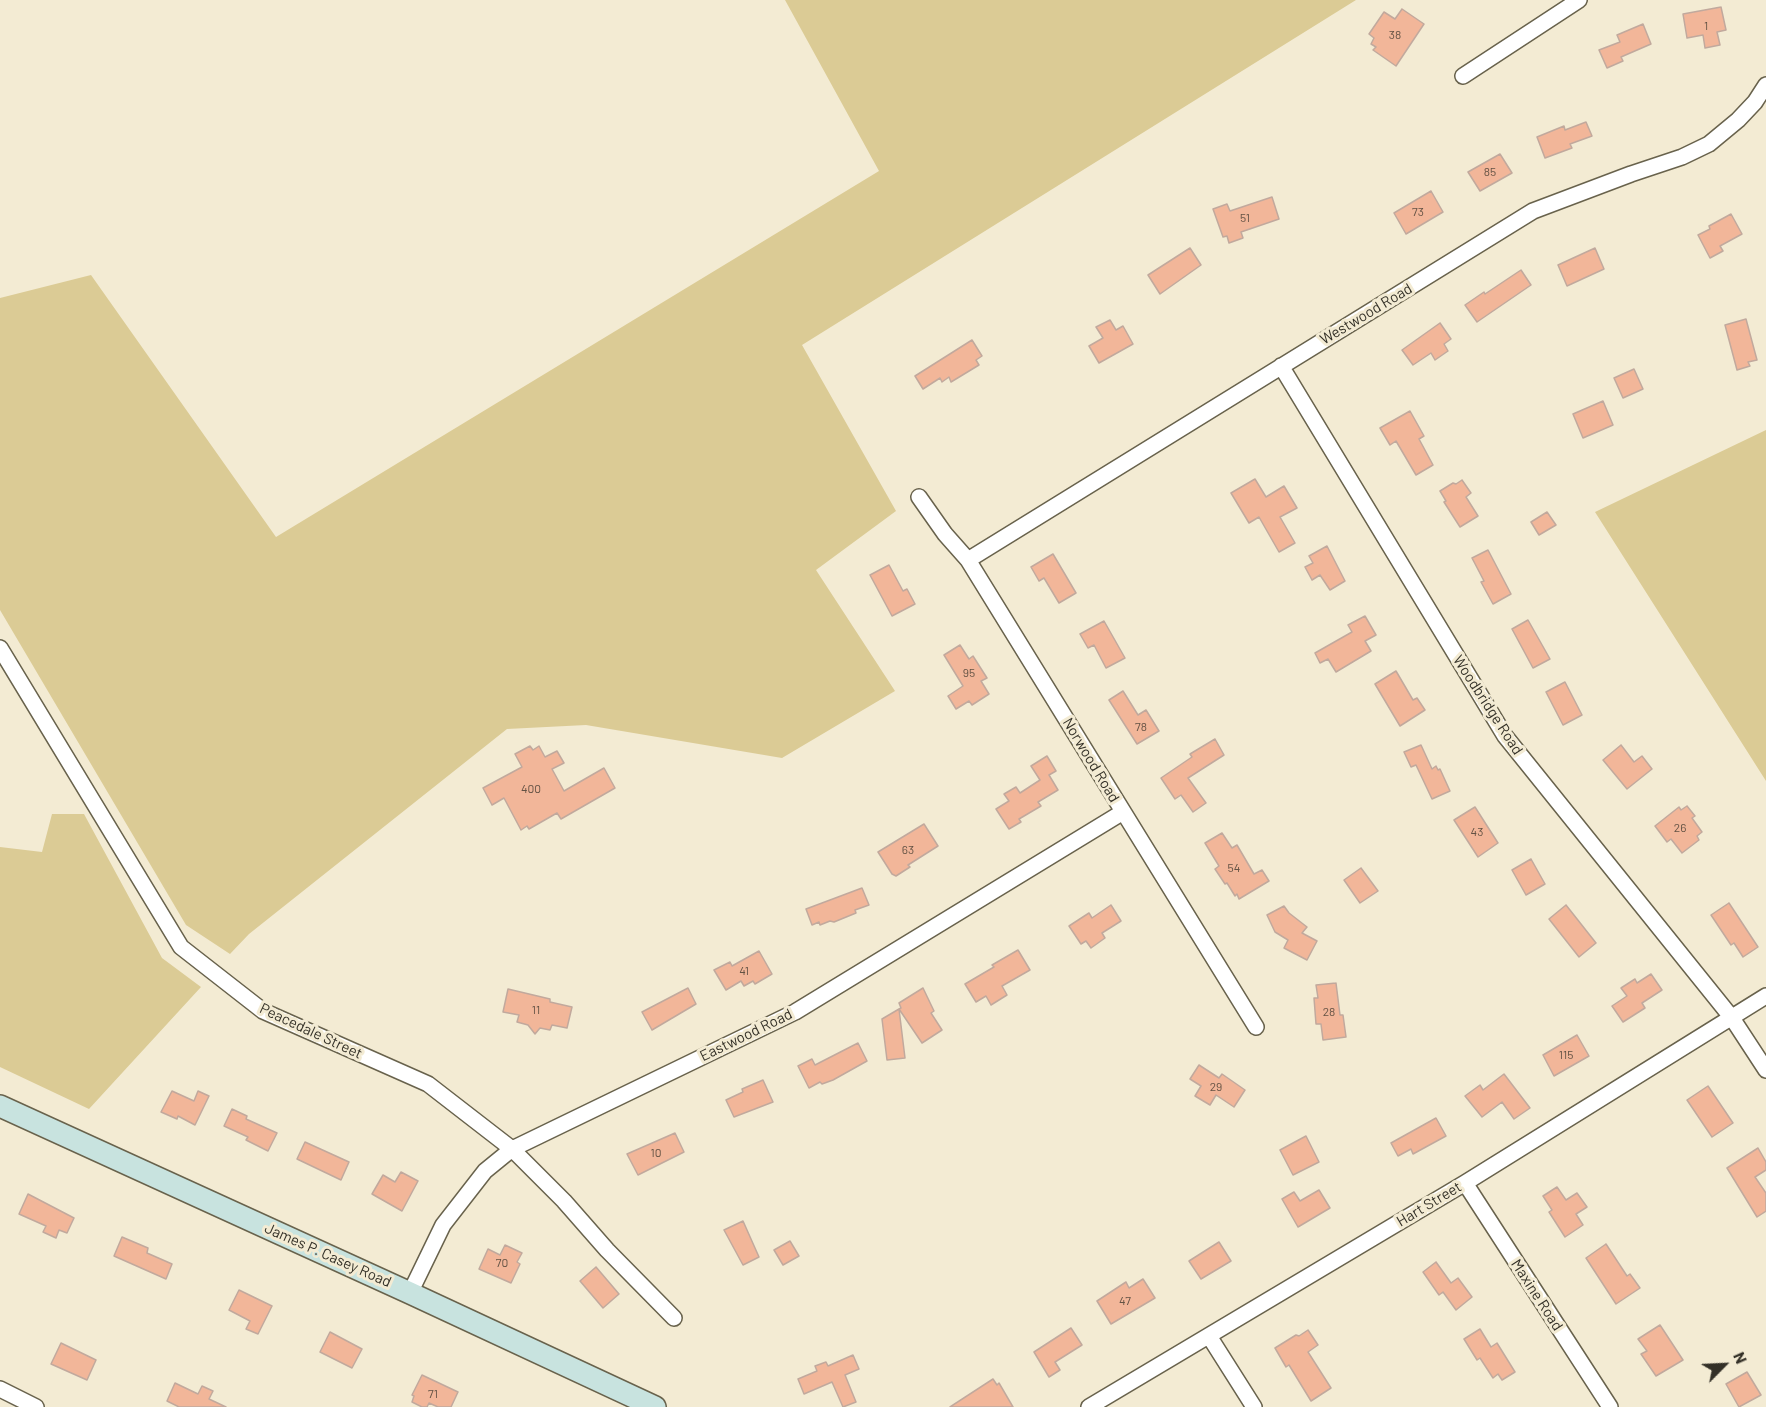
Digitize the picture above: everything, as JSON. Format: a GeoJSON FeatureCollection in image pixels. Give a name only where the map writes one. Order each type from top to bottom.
{"type":"FeatureCollection","features":[{"type":"Feature","properties":{"kind":"main road","name":"James P. Casey Road"},"geometry":{"type":"LineString","coordinates":[[0,1106],[655,1407]]}},
{"type":"Feature","properties":{"kind":"street"},"geometry":{"type":"LineString","coordinates":[[1463,76],[1579,0]]}},
{"type":"Feature","properties":{"kind":"street","name":"Westwood Road"},"geometry":{"type":"LineString","coordinates":[[968,560],[1533,211],[1631,174],[1682,158],[1709,144],[1738,120],[1755,102],[1766,85]]}},
{"type":"Feature","properties":{"kind":"street","name":"Woodbridge Road"},"geometry":{"type":"LineString","coordinates":[[1281,366],[1504,736],[1732,1018],[1766,1070]]}},
{"type":"Feature","properties":{"kind":"street","name":"Norwood Road"},"geometry":{"type":"LineString","coordinates":[[919,497],[945,534],[968,560],[1256,1027]]}},
{"type":"Feature","properties":{"kind":"street","name":"Peacedale Street"},"geometry":{"type":"LineString","coordinates":[[0,648],[181,947],[263,1011],[428,1084],[512,1149],[674,1318]]}},
{"type":"Feature","properties":{"kind":"street","name":"Eastwood Road"},"geometry":{"type":"LineString","coordinates":[[410,1293],[444,1225],[484,1172],[512,1149],[795,1012],[1123,812]]}},
{"type":"Feature","properties":{"kind":"street","name":"Hart Street"},"geometry":{"type":"LineString","coordinates":[[1089,1407],[1465,1183],[1766,996]]}},
{"type":"Feature","properties":{"kind":"street","name":"Maxine Road"},"geometry":{"type":"LineString","coordinates":[[1465,1183],[1610,1407]]}},
{"type":"Feature","properties":{"kind":"street"},"geometry":{"type":"LineString","coordinates":[[1209,1336],[1254,1407]]}},
{"type":"Feature","properties":{"kind":"street"},"geometry":{"type":"LineString","coordinates":[[0,1389],[36,1407]]}},
{"type":"Feature","properties":{"kind":"shaded area"},"geometry":{"type":"Polygon","coordinates":[[[785,0],[1356,0],[802,345],[896,511],[816,570],[895,691],[782,758],[586,725],[507,729],[249,934],[230,954],[186,925],[0,610],[0,298],[91,275],[276,537],[879,171],[785,0]]]}},
{"type":"Feature","properties":{"kind":"shaded area"},"geometry":{"type":"Polygon","coordinates":[[[1766,430],[1766,781],[1595,512],[1766,430]]]}},
{"type":"Feature","properties":{"kind":"shaded area"},"geometry":{"type":"Polygon","coordinates":[[[52,814],[84,814],[162,958],[201,987],[89,1109],[0,1067],[0,847],[42,852],[52,814]]]}},
{"type":"Feature","properties":{"kind":"building"},"geometry":{"type":"Polygon","coordinates":[[[1721,7],[1726,30],[1717,32],[1720,45],[1705,48],[1703,35],[1687,38],[1683,14],[1721,7]]]}},
{"type":"Feature","properties":{"kind":"building"},"geometry":{"type":"Polygon","coordinates":[[[1402,9],[1424,24],[1396,66],[1373,50],[1376,47],[1371,44],[1374,38],[1369,34],[1384,12],[1395,19],[1402,9]]]}},
{"type":"Feature","properties":{"kind":"building"},"geometry":{"type":"Polygon","coordinates":[[[1643,24],[1651,44],[1621,57],[1623,61],[1607,68],[1599,50],[1620,42],[1617,35],[1643,24]]]}},
{"type":"Feature","properties":{"kind":"building"},"geometry":{"type":"Polygon","coordinates":[[[1586,122],[1592,136],[1570,144],[1572,148],[1545,158],[1537,137],[1564,126],[1565,130],[1586,122]]]}},
{"type":"Feature","properties":{"kind":"building"},"geometry":{"type":"Polygon","coordinates":[[[1500,154],[1512,173],[1480,191],[1468,172],[1500,154]]]}},
{"type":"Feature","properties":{"kind":"building"},"geometry":{"type":"Polygon","coordinates":[[[1431,191],[1443,212],[1406,234],[1394,213],[1431,191]]]}},
{"type":"Feature","properties":{"kind":"building"},"geometry":{"type":"Polygon","coordinates":[[[1272,197],[1279,219],[1241,232],[1243,238],[1229,243],[1227,236],[1223,237],[1213,209],[1227,204],[1230,211],[1272,197]]]}},
{"type":"Feature","properties":{"kind":"building"},"geometry":{"type":"Polygon","coordinates":[[[1731,214],[1742,234],[1720,246],[1723,251],[1710,258],[1698,235],[1731,214]]]}},
{"type":"Feature","properties":{"kind":"building"},"geometry":{"type":"Polygon","coordinates":[[[1190,248],[1201,265],[1160,294],[1148,275],[1190,248]]]}},
{"type":"Feature","properties":{"kind":"building"},"geometry":{"type":"Polygon","coordinates":[[[1595,248],[1604,269],[1567,286],[1558,265],[1595,248]]]}},
{"type":"Feature","properties":{"kind":"building"},"geometry":{"type":"Polygon","coordinates":[[[1521,270],[1531,285],[1477,322],[1465,305],[1521,270]]]}},
{"type":"Feature","properties":{"kind":"building"},"geometry":{"type":"Polygon","coordinates":[[[1746,319],[1757,360],[1748,362],[1750,366],[1737,370],[1725,325],[1746,319]]]}},
{"type":"Feature","properties":{"kind":"building"},"geometry":{"type":"Polygon","coordinates":[[[1110,320],[1116,330],[1123,326],[1133,344],[1099,363],[1089,346],[1103,338],[1096,327],[1110,320]]]}},
{"type":"Feature","properties":{"kind":"building"},"geometry":{"type":"Polygon","coordinates":[[[1440,323],[1451,339],[1444,344],[1448,351],[1435,360],[1431,353],[1413,365],[1402,350],[1440,323]]]}},
{"type":"Feature","properties":{"kind":"building"},"geometry":{"type":"Polygon","coordinates":[[[972,340],[982,356],[976,360],[979,365],[951,382],[949,377],[942,382],[940,378],[923,389],[915,376],[972,340]]]}},
{"type":"Feature","properties":{"kind":"building"},"geometry":{"type":"Polygon","coordinates":[[[1634,369],[1643,389],[1623,398],[1614,378],[1634,369]]]}},
{"type":"Feature","properties":{"kind":"building"},"geometry":{"type":"Polygon","coordinates":[[[1603,401],[1613,425],[1583,438],[1573,414],[1603,401]]]}},
{"type":"Feature","properties":{"kind":"building"},"geometry":{"type":"Polygon","coordinates":[[[1410,411],[1424,436],[1419,439],[1433,465],[1416,475],[1396,441],[1390,445],[1380,428],[1410,411]]]}},
{"type":"Feature","properties":{"kind":"building"},"geometry":{"type":"Polygon","coordinates":[[[1255,479],[1266,497],[1284,486],[1297,508],[1280,517],[1295,543],[1279,552],[1259,517],[1249,523],[1231,493],[1255,479]]]}},
{"type":"Feature","properties":{"kind":"building"},"geometry":{"type":"Polygon","coordinates":[[[1462,480],[1471,493],[1466,497],[1478,516],[1460,527],[1444,502],[1446,501],[1440,491],[1462,480]]]}},
{"type":"Feature","properties":{"kind":"building"},"geometry":{"type":"Polygon","coordinates":[[[1547,512],[1556,525],[1539,535],[1531,522],[1547,512]]]}},
{"type":"Feature","properties":{"kind":"building"},"geometry":{"type":"Polygon","coordinates":[[[1327,546],[1345,581],[1330,590],[1320,575],[1312,580],[1305,567],[1313,563],[1309,556],[1327,546]]]}},
{"type":"Feature","properties":{"kind":"building"},"geometry":{"type":"Polygon","coordinates":[[[1488,550],[1511,594],[1493,604],[1472,558],[1488,550]]]}},
{"type":"Feature","properties":{"kind":"building"},"geometry":{"type":"Polygon","coordinates":[[[1053,554],[1076,593],[1059,603],[1044,578],[1039,581],[1031,567],[1053,554]]]}},
{"type":"Feature","properties":{"kind":"building"},"geometry":{"type":"Polygon","coordinates":[[[889,565],[903,591],[907,589],[915,604],[892,616],[870,575],[889,565]]]}},
{"type":"Feature","properties":{"kind":"building"},"geometry":{"type":"Polygon","coordinates":[[[1365,616],[1376,635],[1365,641],[1371,651],[1336,672],[1328,659],[1320,663],[1315,653],[1352,632],[1348,625],[1365,616]]]}},
{"type":"Feature","properties":{"kind":"building"},"geometry":{"type":"Polygon","coordinates":[[[1528,620],[1550,659],[1533,668],[1512,629],[1528,620]]]}},
{"type":"Feature","properties":{"kind":"building"},"geometry":{"type":"Polygon","coordinates":[[[1104,621],[1125,658],[1106,668],[1094,645],[1088,648],[1080,634],[1104,621]]]}},
{"type":"Feature","properties":{"kind":"building"},"geometry":{"type":"Polygon","coordinates":[[[960,645],[969,659],[973,656],[987,678],[981,681],[989,694],[972,705],[969,701],[956,709],[948,696],[963,686],[944,655],[960,645]]]}},
{"type":"Feature","properties":{"kind":"building"},"geometry":{"type":"Polygon","coordinates":[[[1396,671],[1413,700],[1417,698],[1425,710],[1400,726],[1375,684],[1396,671]]]}},
{"type":"Feature","properties":{"kind":"building"},"geometry":{"type":"Polygon","coordinates":[[[1565,682],[1582,715],[1563,725],[1546,692],[1565,682]]]}},
{"type":"Feature","properties":{"kind":"building"},"geometry":{"type":"Polygon","coordinates":[[[1123,691],[1138,715],[1146,710],[1159,731],[1137,744],[1109,700],[1123,691]]]}},
{"type":"Feature","properties":{"kind":"building"},"geometry":{"type":"Polygon","coordinates":[[[1215,739],[1224,755],[1188,778],[1206,803],[1193,812],[1181,795],[1175,799],[1161,778],[1192,757],[1190,754],[1215,739]]]}},
{"type":"Feature","properties":{"kind":"building"},"geometry":{"type":"Polygon","coordinates":[[[1421,745],[1432,769],[1436,766],[1438,770],[1440,769],[1450,791],[1432,799],[1416,765],[1411,767],[1404,752],[1421,745]]]}},
{"type":"Feature","properties":{"kind":"building"},"geometry":{"type":"Polygon","coordinates":[[[1621,745],[1634,762],[1642,756],[1652,769],[1627,789],[1603,760],[1621,745]]]}},
{"type":"Feature","properties":{"kind":"building"},"geometry":{"type":"Polygon","coordinates":[[[530,746],[533,750],[539,746],[545,757],[557,751],[564,763],[552,769],[564,791],[604,768],[615,788],[561,819],[557,813],[529,829],[527,826],[521,830],[504,798],[492,805],[483,788],[522,767],[515,754],[530,746]]]}},
{"type":"Feature","properties":{"kind":"building"},"geometry":{"type":"Polygon","coordinates":[[[1047,756],[1056,771],[1049,775],[1058,790],[1038,802],[1041,806],[1019,819],[1021,822],[1009,829],[996,809],[1009,801],[1004,794],[1016,787],[1020,793],[1040,780],[1031,766],[1047,756]]]}},
{"type":"Feature","properties":{"kind":"building"},"geometry":{"type":"Polygon","coordinates":[[[1687,806],[1695,816],[1692,818],[1702,832],[1697,836],[1699,840],[1682,853],[1671,839],[1667,842],[1655,826],[1679,807],[1681,810],[1687,806]]]}},
{"type":"Feature","properties":{"kind":"building"},"geometry":{"type":"Polygon","coordinates":[[[1475,807],[1498,843],[1478,857],[1454,820],[1475,807]]]}},
{"type":"Feature","properties":{"kind":"building"},"geometry":{"type":"Polygon","coordinates":[[[924,824],[938,846],[908,865],[910,867],[896,876],[892,874],[878,852],[924,824]]]}},
{"type":"Feature","properties":{"kind":"building"},"geometry":{"type":"Polygon","coordinates":[[[1222,833],[1232,848],[1237,845],[1254,874],[1262,870],[1269,881],[1239,899],[1215,869],[1219,866],[1205,843],[1222,833]]]}},
{"type":"Feature","properties":{"kind":"building"},"geometry":{"type":"Polygon","coordinates":[[[1531,859],[1545,884],[1526,895],[1512,870],[1531,859]]]}},
{"type":"Feature","properties":{"kind":"building"},"geometry":{"type":"Polygon","coordinates":[[[1361,868],[1378,891],[1360,903],[1344,880],[1361,868]]]}},
{"type":"Feature","properties":{"kind":"building"},"geometry":{"type":"Polygon","coordinates":[[[862,888],[869,905],[834,922],[830,921],[820,925],[819,922],[812,925],[806,909],[862,888]]]}},
{"type":"Feature","properties":{"kind":"building"},"geometry":{"type":"Polygon","coordinates":[[[1729,903],[1758,947],[1743,957],[1734,943],[1731,945],[1711,915],[1729,903]]]}},
{"type":"Feature","properties":{"kind":"building"},"geometry":{"type":"Polygon","coordinates":[[[1111,905],[1121,921],[1102,933],[1105,938],[1091,948],[1086,941],[1081,944],[1069,926],[1089,913],[1092,918],[1111,905]]]}},
{"type":"Feature","properties":{"kind":"building"},"geometry":{"type":"Polygon","coordinates":[[[1566,905],[1596,943],[1579,957],[1549,919],[1566,905]]]}},
{"type":"Feature","properties":{"kind":"building"},"geometry":{"type":"Polygon","coordinates":[[[1284,906],[1307,927],[1302,933],[1317,941],[1307,960],[1284,948],[1288,940],[1275,932],[1267,915],[1284,906]]]}},
{"type":"Feature","properties":{"kind":"building"},"geometry":{"type":"Polygon","coordinates":[[[1018,950],[1030,970],[1002,986],[1007,995],[991,1005],[986,996],[976,1002],[965,984],[1018,950]]]}},
{"type":"Feature","properties":{"kind":"building"},"geometry":{"type":"Polygon","coordinates":[[[759,951],[772,974],[755,984],[753,981],[744,986],[741,981],[726,990],[714,970],[730,962],[732,966],[759,951]]]}},
{"type":"Feature","properties":{"kind":"building"},"geometry":{"type":"Polygon","coordinates":[[[1651,974],[1662,990],[1642,1003],[1645,1008],[1623,1022],[1612,1006],[1627,996],[1621,988],[1635,979],[1637,983],[1651,974]]]}},
{"type":"Feature","properties":{"kind":"building"},"geometry":{"type":"Polygon","coordinates":[[[1336,983],[1340,1015],[1343,1015],[1346,1037],[1323,1040],[1321,1024],[1316,1024],[1314,998],[1318,998],[1316,985],[1336,983]]]}},
{"type":"Feature","properties":{"kind":"building"},"geometry":{"type":"Polygon","coordinates":[[[688,988],[696,1004],[652,1030],[642,1012],[688,988]]]}},
{"type":"Feature","properties":{"kind":"building"},"geometry":{"type":"Polygon","coordinates":[[[923,988],[934,1011],[931,1013],[942,1030],[922,1043],[899,1009],[901,1008],[899,1003],[923,988]]]}},
{"type":"Feature","properties":{"kind":"building"},"geometry":{"type":"Polygon","coordinates":[[[508,989],[572,1007],[567,1028],[552,1025],[550,1030],[540,1028],[535,1034],[528,1025],[517,1022],[519,1015],[503,1012],[508,989]]]}},
{"type":"Feature","properties":{"kind":"building"},"geometry":{"type":"Polygon","coordinates":[[[899,1009],[905,1058],[887,1060],[882,1019],[899,1009]]]}},
{"type":"Feature","properties":{"kind":"building"},"geometry":{"type":"Polygon","coordinates":[[[1577,1035],[1589,1056],[1554,1076],[1543,1055],[1577,1035]]]}},
{"type":"Feature","properties":{"kind":"building"},"geometry":{"type":"Polygon","coordinates":[[[858,1043],[867,1061],[833,1080],[822,1084],[820,1082],[809,1088],[798,1066],[812,1059],[815,1065],[858,1043]]]}},
{"type":"Feature","properties":{"kind":"building"},"geometry":{"type":"Polygon","coordinates":[[[1199,1065],[1219,1078],[1222,1074],[1245,1090],[1234,1107],[1216,1095],[1210,1105],[1195,1096],[1201,1086],[1190,1079],[1199,1065]]]}},
{"type":"Feature","properties":{"kind":"building"},"geometry":{"type":"Polygon","coordinates":[[[1504,1074],[1530,1108],[1514,1119],[1502,1102],[1482,1117],[1465,1096],[1480,1085],[1483,1090],[1504,1074]]]}},
{"type":"Feature","properties":{"kind":"building"},"geometry":{"type":"Polygon","coordinates":[[[763,1080],[773,1102],[734,1117],[726,1100],[743,1092],[742,1089],[763,1080]]]}},
{"type":"Feature","properties":{"kind":"building"},"geometry":{"type":"Polygon","coordinates":[[[1708,1086],[1733,1123],[1712,1137],[1687,1100],[1708,1086]]]}},
{"type":"Feature","properties":{"kind":"building"},"geometry":{"type":"Polygon","coordinates":[[[172,1091],[194,1101],[198,1091],[209,1096],[195,1125],[178,1116],[177,1119],[161,1112],[172,1091]]]}},
{"type":"Feature","properties":{"kind":"building"},"geometry":{"type":"Polygon","coordinates":[[[232,1109],[247,1116],[246,1119],[277,1133],[268,1151],[246,1140],[248,1137],[224,1126],[232,1109]]]}},
{"type":"Feature","properties":{"kind":"building"},"geometry":{"type":"Polygon","coordinates":[[[1436,1118],[1446,1136],[1413,1154],[1411,1149],[1398,1156],[1391,1143],[1436,1118]]]}},
{"type":"Feature","properties":{"kind":"building"},"geometry":{"type":"Polygon","coordinates":[[[675,1133],[684,1152],[638,1175],[627,1154],[675,1133]]]}},
{"type":"Feature","properties":{"kind":"building"},"geometry":{"type":"Polygon","coordinates":[[[1306,1136],[1319,1162],[1293,1175],[1280,1150],[1306,1136]]]}},
{"type":"Feature","properties":{"kind":"building"},"geometry":{"type":"Polygon","coordinates":[[[305,1142],[349,1162],[341,1180],[297,1159],[305,1142]]]}},
{"type":"Feature","properties":{"kind":"building"},"geometry":{"type":"Polygon","coordinates":[[[1758,1148],[1766,1162],[1766,1170],[1755,1177],[1766,1193],[1766,1211],[1757,1217],[1727,1168],[1758,1148]]]}},
{"type":"Feature","properties":{"kind":"building"},"geometry":{"type":"Polygon","coordinates":[[[401,1172],[418,1181],[402,1211],[372,1194],[383,1175],[395,1182],[401,1172]]]}},
{"type":"Feature","properties":{"kind":"building"},"geometry":{"type":"Polygon","coordinates":[[[1557,1187],[1566,1200],[1577,1193],[1587,1207],[1576,1214],[1583,1225],[1565,1237],[1549,1212],[1552,1210],[1543,1196],[1557,1187]]]}},
{"type":"Feature","properties":{"kind":"building"},"geometry":{"type":"Polygon","coordinates":[[[1319,1190],[1330,1208],[1298,1227],[1282,1199],[1294,1192],[1300,1201],[1319,1190]]]}},
{"type":"Feature","properties":{"kind":"building"},"geometry":{"type":"Polygon","coordinates":[[[28,1194],[74,1218],[67,1233],[59,1230],[56,1238],[43,1232],[46,1226],[19,1214],[28,1194]]]}},
{"type":"Feature","properties":{"kind":"building"},"geometry":{"type":"Polygon","coordinates":[[[743,1221],[759,1257],[743,1265],[724,1230],[743,1221]]]}},
{"type":"Feature","properties":{"kind":"building"},"geometry":{"type":"Polygon","coordinates":[[[122,1237],[148,1248],[147,1253],[172,1264],[166,1279],[114,1256],[122,1237]]]}},
{"type":"Feature","properties":{"kind":"building"},"geometry":{"type":"Polygon","coordinates":[[[790,1241],[799,1256],[783,1265],[774,1250],[790,1241]]]}},
{"type":"Feature","properties":{"kind":"building"},"geometry":{"type":"Polygon","coordinates":[[[1219,1242],[1231,1261],[1201,1279],[1189,1261],[1219,1242]]]}},
{"type":"Feature","properties":{"kind":"building"},"geometry":{"type":"Polygon","coordinates":[[[1606,1244],[1627,1276],[1630,1274],[1640,1288],[1616,1304],[1586,1258],[1606,1244]]]}},
{"type":"Feature","properties":{"kind":"building"},"geometry":{"type":"Polygon","coordinates":[[[505,1245],[522,1253],[517,1262],[520,1264],[511,1283],[479,1269],[488,1249],[500,1255],[505,1245]]]}},
{"type":"Feature","properties":{"kind":"building"},"geometry":{"type":"Polygon","coordinates":[[[1436,1262],[1451,1283],[1458,1278],[1472,1297],[1456,1310],[1443,1292],[1439,1295],[1423,1272],[1436,1262]]]}},
{"type":"Feature","properties":{"kind":"building"},"geometry":{"type":"Polygon","coordinates":[[[596,1267],[619,1294],[603,1308],[580,1281],[596,1267]]]}},
{"type":"Feature","properties":{"kind":"building"},"geometry":{"type":"Polygon","coordinates":[[[1143,1279],[1155,1298],[1111,1324],[1097,1301],[1126,1282],[1129,1288],[1143,1279]]]}},
{"type":"Feature","properties":{"kind":"building"},"geometry":{"type":"Polygon","coordinates":[[[239,1290],[272,1306],[258,1334],[246,1329],[250,1321],[229,1310],[239,1290]]]}},
{"type":"Feature","properties":{"kind":"building"},"geometry":{"type":"Polygon","coordinates":[[[1660,1325],[1683,1360],[1656,1376],[1641,1354],[1647,1351],[1638,1339],[1660,1325]]]}},
{"type":"Feature","properties":{"kind":"building"},"geometry":{"type":"Polygon","coordinates":[[[1071,1328],[1082,1345],[1055,1362],[1060,1370],[1049,1377],[1034,1352],[1071,1328]]]}},
{"type":"Feature","properties":{"kind":"building"},"geometry":{"type":"Polygon","coordinates":[[[1480,1329],[1491,1347],[1497,1343],[1515,1372],[1502,1380],[1498,1374],[1493,1378],[1480,1358],[1477,1360],[1464,1339],[1480,1329]]]}},
{"type":"Feature","properties":{"kind":"building"},"geometry":{"type":"Polygon","coordinates":[[[1308,1330],[1318,1345],[1308,1352],[1331,1388],[1311,1401],[1289,1365],[1286,1367],[1275,1348],[1308,1330]]]}},
{"type":"Feature","properties":{"kind":"building"},"geometry":{"type":"Polygon","coordinates":[[[330,1332],[362,1349],[352,1368],[320,1352],[330,1332]]]}},
{"type":"Feature","properties":{"kind":"building"},"geometry":{"type":"Polygon","coordinates":[[[61,1343],[96,1360],[87,1380],[51,1364],[61,1343]]]}},
{"type":"Feature","properties":{"kind":"building"},"geometry":{"type":"Polygon","coordinates":[[[853,1355],[859,1369],[845,1375],[856,1402],[843,1407],[832,1382],[804,1394],[798,1379],[817,1371],[815,1366],[826,1362],[828,1366],[853,1355]]]}},
{"type":"Feature","properties":{"kind":"building"},"geometry":{"type":"Polygon","coordinates":[[[1747,1372],[1761,1395],[1739,1407],[1726,1384],[1747,1372]]]}},
{"type":"Feature","properties":{"kind":"building"},"geometry":{"type":"Polygon","coordinates":[[[422,1375],[458,1392],[451,1407],[438,1407],[429,1403],[427,1407],[422,1407],[412,1402],[414,1396],[412,1395],[422,1375]]]}},
{"type":"Feature","properties":{"kind":"building"},"geometry":{"type":"Polygon","coordinates":[[[993,1379],[997,1385],[999,1383],[1013,1407],[950,1407],[993,1379]]]}},
{"type":"Feature","properties":{"kind":"building"},"geometry":{"type":"Polygon","coordinates":[[[175,1383],[198,1394],[202,1386],[213,1391],[209,1399],[226,1407],[179,1407],[167,1401],[175,1383]]]}}]}
